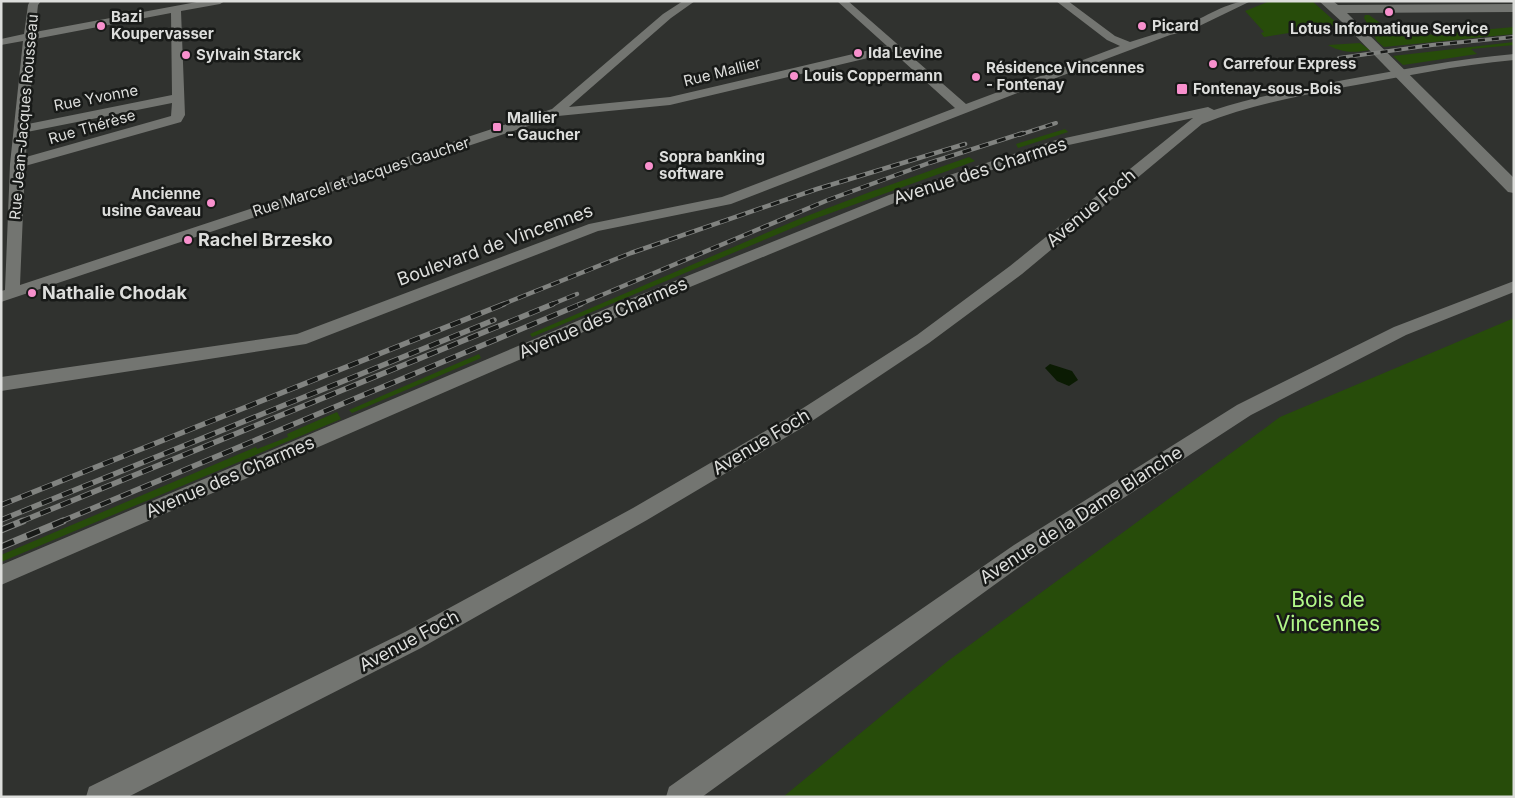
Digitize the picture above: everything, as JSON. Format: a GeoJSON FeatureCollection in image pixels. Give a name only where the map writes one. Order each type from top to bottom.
{"type":"FeatureCollection","features":[{"type":"Feature","properties":{"kind":"street","name":"Rue Jean-Jacques Rousseau"},"geometry":{"type":"LineString","coordinates":[[7,295],[12,284],[17,164],[29,36],[33,5],[36,1]]}},
{"type":"Feature","properties":{"kind":"street"},"geometry":{"type":"LineString","coordinates":[[1,42],[220,1]]}},
{"type":"Feature","properties":{"kind":"street","name":"Rue Marcel et Jacques Gaucher"},"geometry":{"type":"LineString","coordinates":[[7,295],[556,112],[668,16],[690,1]]}},
{"type":"Feature","properties":{"kind":"street"},"geometry":{"type":"LineString","coordinates":[[842,1],[964,109]]}},
{"type":"Feature","properties":{"kind":"street"},"geometry":{"type":"LineString","coordinates":[[1062,1],[1111,38],[1132,47]]}},
{"type":"Feature","properties":{"kind":"street"},"geometry":{"type":"LineString","coordinates":[[1210,16],[1246,1]]}},
{"type":"Feature","properties":{"kind":"street"},"geometry":{"type":"LineString","coordinates":[[1330,5],[1514,8]]}},
{"type":"Feature","properties":{"kind":"street"},"geometry":{"type":"LineString","coordinates":[[1330,5],[1371,43],[1514,188]]}},
{"type":"Feature","properties":{"kind":"street"},"geometry":{"type":"LineString","coordinates":[[176,10],[179,115],[176,119]]}},
{"type":"Feature","properties":{"kind":"street","name":"Boulevard de Vincennes"},"geometry":{"type":"LineString","coordinates":[[1,384],[300,340],[594,227],[726,201],[964,109],[1171,32],[1187,28],[1210,18],[1210,16]]}},
{"type":"Feature","properties":{"kind":"street","name":"Rue Mallier"},"geometry":{"type":"LineString","coordinates":[[556,112],[670,101],[894,48]]}},
{"type":"Feature","properties":{"kind":"street","name":"Avenue Foch"},"geometry":{"type":"LineString","coordinates":[[99,797],[413,640],[632,518],[793,424],[923,339],[1016,270],[1197,121],[1221,111],[1260,100],[1396,68],[1514,56]]}},
{"type":"Feature","properties":{"kind":"street","name":"Rue Yvonne"},"geometry":{"type":"LineString","coordinates":[[20,130],[178,98]]}},
{"type":"Feature","properties":{"kind":"street","name":"Avenue des Charmes"},"geometry":{"type":"LineString","coordinates":[[1,575],[612,313],[864,210],[984,167],[1061,143],[1203,110],[1221,111]]}},
{"type":"Feature","properties":{"kind":"street","name":"Rue Thérèse"},"geometry":{"type":"LineString","coordinates":[[17,164],[176,119]]}},
{"type":"Feature","properties":{"kind":"street"},"geometry":{"type":"LineString","coordinates":[[1166,120],[1177,124],[1185,130]]}},
{"type":"Feature","properties":{"kind":"street","name":"Avenue de la Dame Blanche"},"geometry":{"type":"LineString","coordinates":[[679,797],[864,663],[1022,552],[1244,410],[1400,331],[1514,286]]}},
{"type":"Feature","properties":{"kind":"green space"},"geometry":{"type":"Polygon","coordinates":[[[1270,1],[1312,1],[1339,25],[1264,37],[1261,33],[1264,32],[1245,11],[1270,1]]]}},
{"type":"Feature","properties":{"kind":"green space"},"geometry":{"type":"Polygon","coordinates":[[[1365,15],[1369,15],[1390,30],[1394,30],[1404,37],[1514,27],[1514,34],[1384,47],[1377,41],[1364,18],[1365,15]]]}},
{"type":"Feature","properties":{"kind":"green space"},"geometry":{"type":"Polygon","coordinates":[[[1514,42],[1514,45],[1471,49],[1477,54],[1403,65],[1393,56],[1514,42]]]}},
{"type":"Feature","properties":{"kind":"green space"},"geometry":{"type":"Polygon","coordinates":[[[1360,43],[1370,50],[1348,52],[1328,45],[1360,43]]]}},
{"type":"Feature","properties":{"kind":"green space"},"geometry":{"type":"Polygon","coordinates":[[[1065,129],[1068,132],[1018,148],[1016,144],[1065,129]]]}},
{"type":"Feature","properties":{"kind":"green space"},"geometry":{"type":"Polygon","coordinates":[[[969,157],[975,161],[814,219],[532,337],[530,334],[799,219],[969,157]]]}},
{"type":"Feature","properties":{"kind":"green space","name":"Bois de Vincennes"},"geometry":{"type":"Polygon","coordinates":[[[1514,318],[1514,797],[783,797],[948,661],[1280,417],[1514,318]]]}},
{"type":"Feature","properties":{"kind":"green space"},"geometry":{"type":"Polygon","coordinates":[[[479,354],[481,358],[352,413],[349,410],[479,354]]]}},
{"type":"Feature","properties":{"kind":"green space"},"geometry":{"type":"Polygon","coordinates":[[[337,412],[341,419],[1,562],[1,555],[256,447],[257,449],[288,437],[287,434],[337,412]]]}},
{"type":"Feature","properties":{"kind":"shaded area"},"geometry":{"type":"Polygon","coordinates":[[[1050,364],[1072,371],[1078,380],[1069,386],[1057,381],[1045,368],[1050,364]]]}},
{"type":"Feature","properties":{"kind":"railway"},"geometry":{"type":"LineString","coordinates":[[1339,58],[1432,45],[1514,37]]}},
{"type":"Feature","properties":{"kind":"railway"},"geometry":{"type":"LineString","coordinates":[[1019,135],[1056,123]]}},
{"type":"Feature","properties":{"kind":"railway"},"geometry":{"type":"LineString","coordinates":[[578,305],[828,200],[929,163],[1023,133]]}},
{"type":"Feature","properties":{"kind":"railway"},"geometry":{"type":"LineString","coordinates":[[501,305],[631,253],[817,189],[965,144]]}},
{"type":"Feature","properties":{"kind":"railway"},"geometry":{"type":"LineString","coordinates":[[550,305],[577,294]]}},
{"type":"Feature","properties":{"kind":"railway"},"geometry":{"type":"LineString","coordinates":[[1,505],[504,304]]}},
{"type":"Feature","properties":{"kind":"railway"},"geometry":{"type":"LineString","coordinates":[[20,522],[553,304]]}},
{"type":"Feature","properties":{"kind":"railway"},"geometry":{"type":"LineString","coordinates":[[60,522],[581,304]]}},
{"type":"Feature","properties":{"kind":"railway"},"geometry":{"type":"LineString","coordinates":[[1,520],[494,320]]}},
{"type":"Feature","properties":{"kind":"railway"},"geometry":{"type":"LineString","coordinates":[[1,530],[23,521]]}},
{"type":"Feature","properties":{"kind":"railway"},"geometry":{"type":"LineString","coordinates":[[1,547],[63,521]]}},
{"type":"Feature","properties":{"kind":"place","name":"Lotus Informatique Service"},"geometry":{"type":"Point","coordinates":[1389,12]}},
{"type":"Feature","properties":{"kind":"place","name":"Bazi Koupervasser"},"geometry":{"type":"Point","coordinates":[101,26]}},
{"type":"Feature","properties":{"kind":"place","name":"Picard"},"geometry":{"type":"Point","coordinates":[1142,26]}},
{"type":"Feature","properties":{"kind":"place","name":"Ida Levine"},"geometry":{"type":"Point","coordinates":[858,53]}},
{"type":"Feature","properties":{"kind":"place","name":"Sylvain Starck"},"geometry":{"type":"Point","coordinates":[186,55]}},
{"type":"Feature","properties":{"kind":"place","name":"Carrefour Express"},"geometry":{"type":"Point","coordinates":[1213,64]}},
{"type":"Feature","properties":{"kind":"place","name":"Louis Coppermann"},"geometry":{"type":"Point","coordinates":[794,76]}},
{"type":"Feature","properties":{"kind":"place","name":"Résidence Vincennes - Fontenay"},"geometry":{"type":"Point","coordinates":[976,77]}},
{"type":"Feature","properties":{"kind":"place","name":"Fontenay-sous-Bois"},"geometry":{"type":"Point","coordinates":[1182,89]}},
{"type":"Feature","properties":{"kind":"place","name":"Mallier - Gaucher"},"geometry":{"type":"Point","coordinates":[497,127]}},
{"type":"Feature","properties":{"kind":"place","name":"Sopra banking software"},"geometry":{"type":"Point","coordinates":[649,166]}},
{"type":"Feature","properties":{"kind":"place","name":"Ancienne usine Gaveau"},"geometry":{"type":"Point","coordinates":[211,203]}},
{"type":"Feature","properties":{"kind":"place","name":"Rachel Brzesko"},"geometry":{"type":"Point","coordinates":[188,240]}},
{"type":"Feature","properties":{"kind":"place","name":"Nathalie Chodak"},"geometry":{"type":"Point","coordinates":[32,293]}}]}
